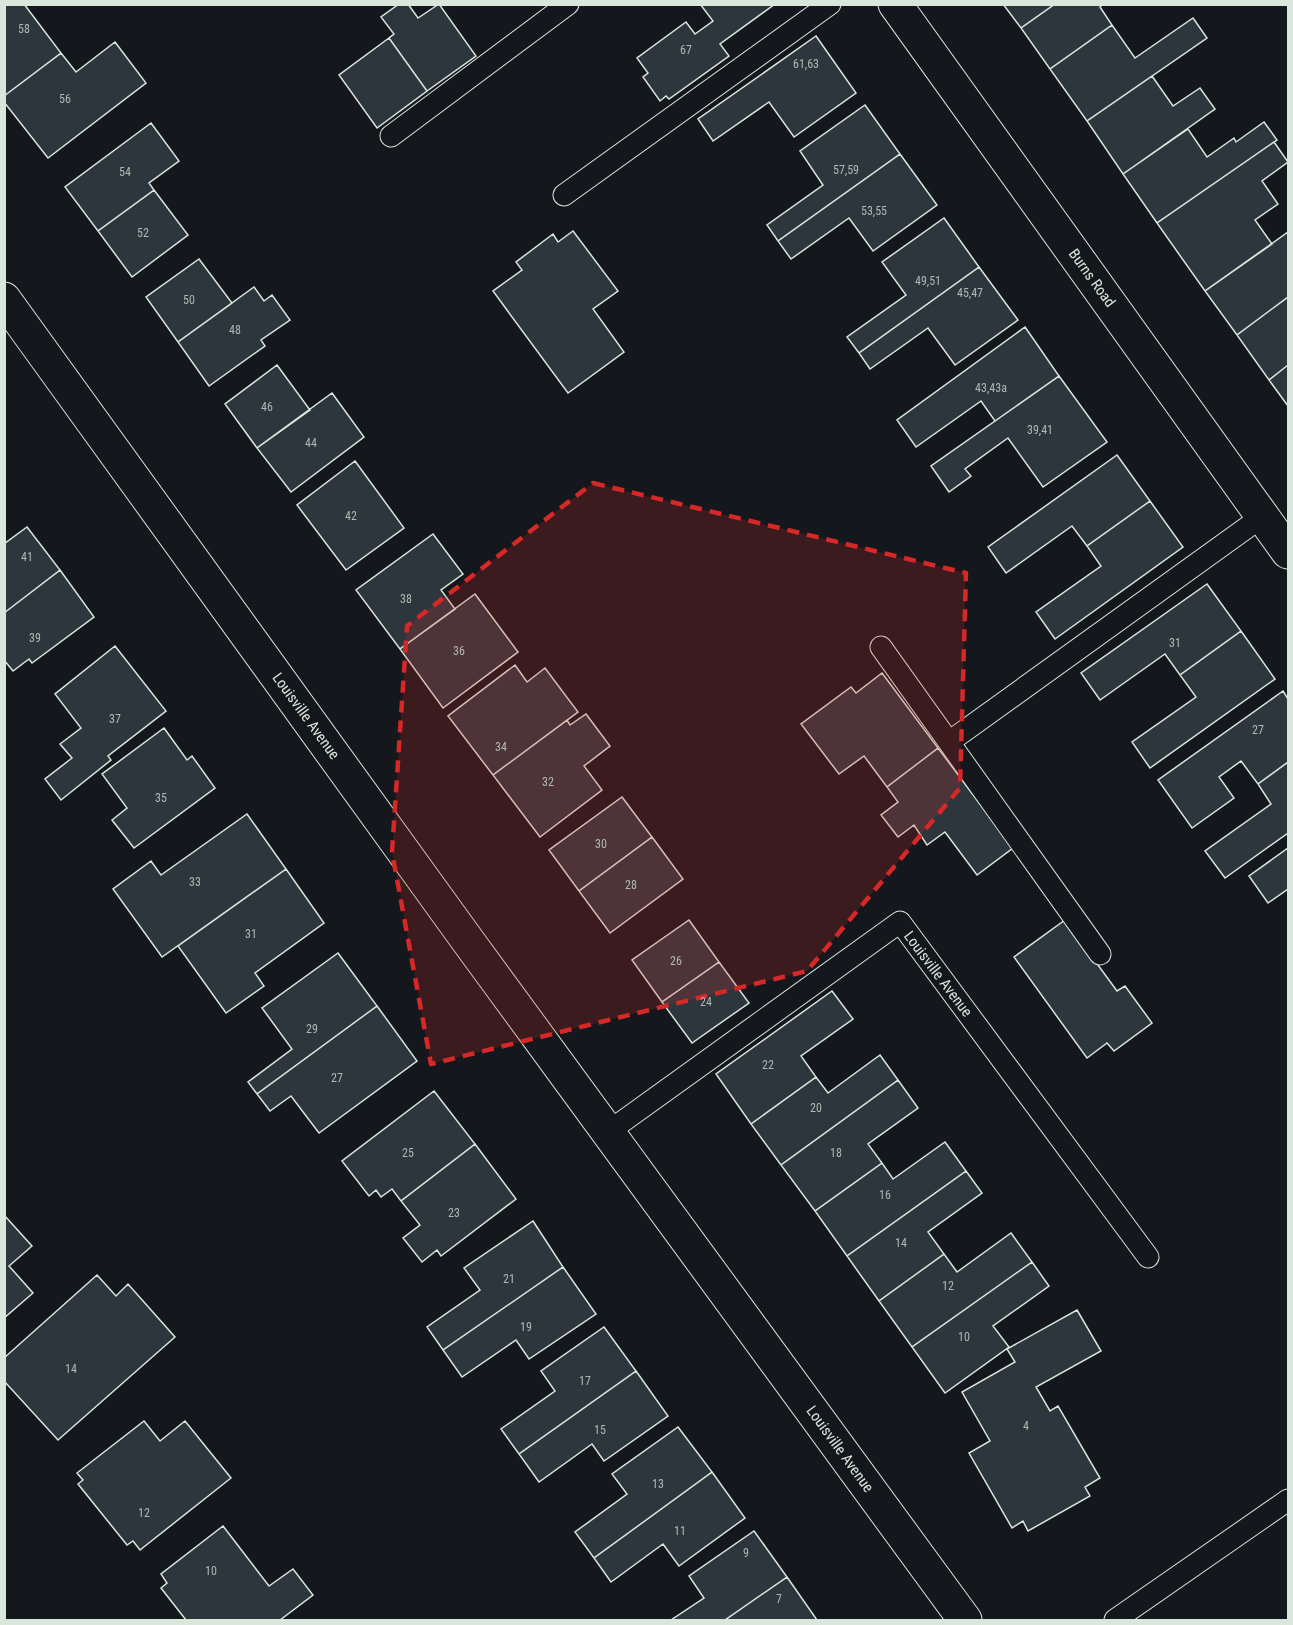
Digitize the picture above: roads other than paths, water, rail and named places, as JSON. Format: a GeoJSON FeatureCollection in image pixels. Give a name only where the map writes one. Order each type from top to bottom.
{"type":"FeatureCollection","features":[{"type":"Feature","properties":{"kind":"street","name":"Burns Road"},"geometry":{"type":"LineString","coordinates":[[895,4],[1288,552]]}},
{"type":"Feature","properties":{"kind":"street","name":"Louisville Avenue"},"geometry":{"type":"LineString","coordinates":[[4,299],[965,1620]]}},
{"type":"Feature","properties":{"kind":"lane"},"geometry":{"type":"LineString","coordinates":[[391,136],[568,4]]}},
{"type":"Feature","properties":{"kind":"lane"},"geometry":{"type":"LineString","coordinates":[[564,195],[830,4]]}},
{"type":"Feature","properties":{"kind":"lane"},"geometry":{"type":"LineString","coordinates":[[949,742],[1263,516]]}},
{"type":"Feature","properties":{"kind":"lane"},"geometry":{"type":"LineString","coordinates":[[881,647],[1100,954]]}},
{"type":"Feature","properties":{"kind":"lane","name":"Louisville Avenue"},"geometry":{"type":"LineString","coordinates":[[608,1132],[900,922],[1148,1257]]}},
{"type":"Feature","properties":{"kind":"lane"},"geometry":{"type":"LineString","coordinates":[[1115,1620],[1288,1500]]}}]}
